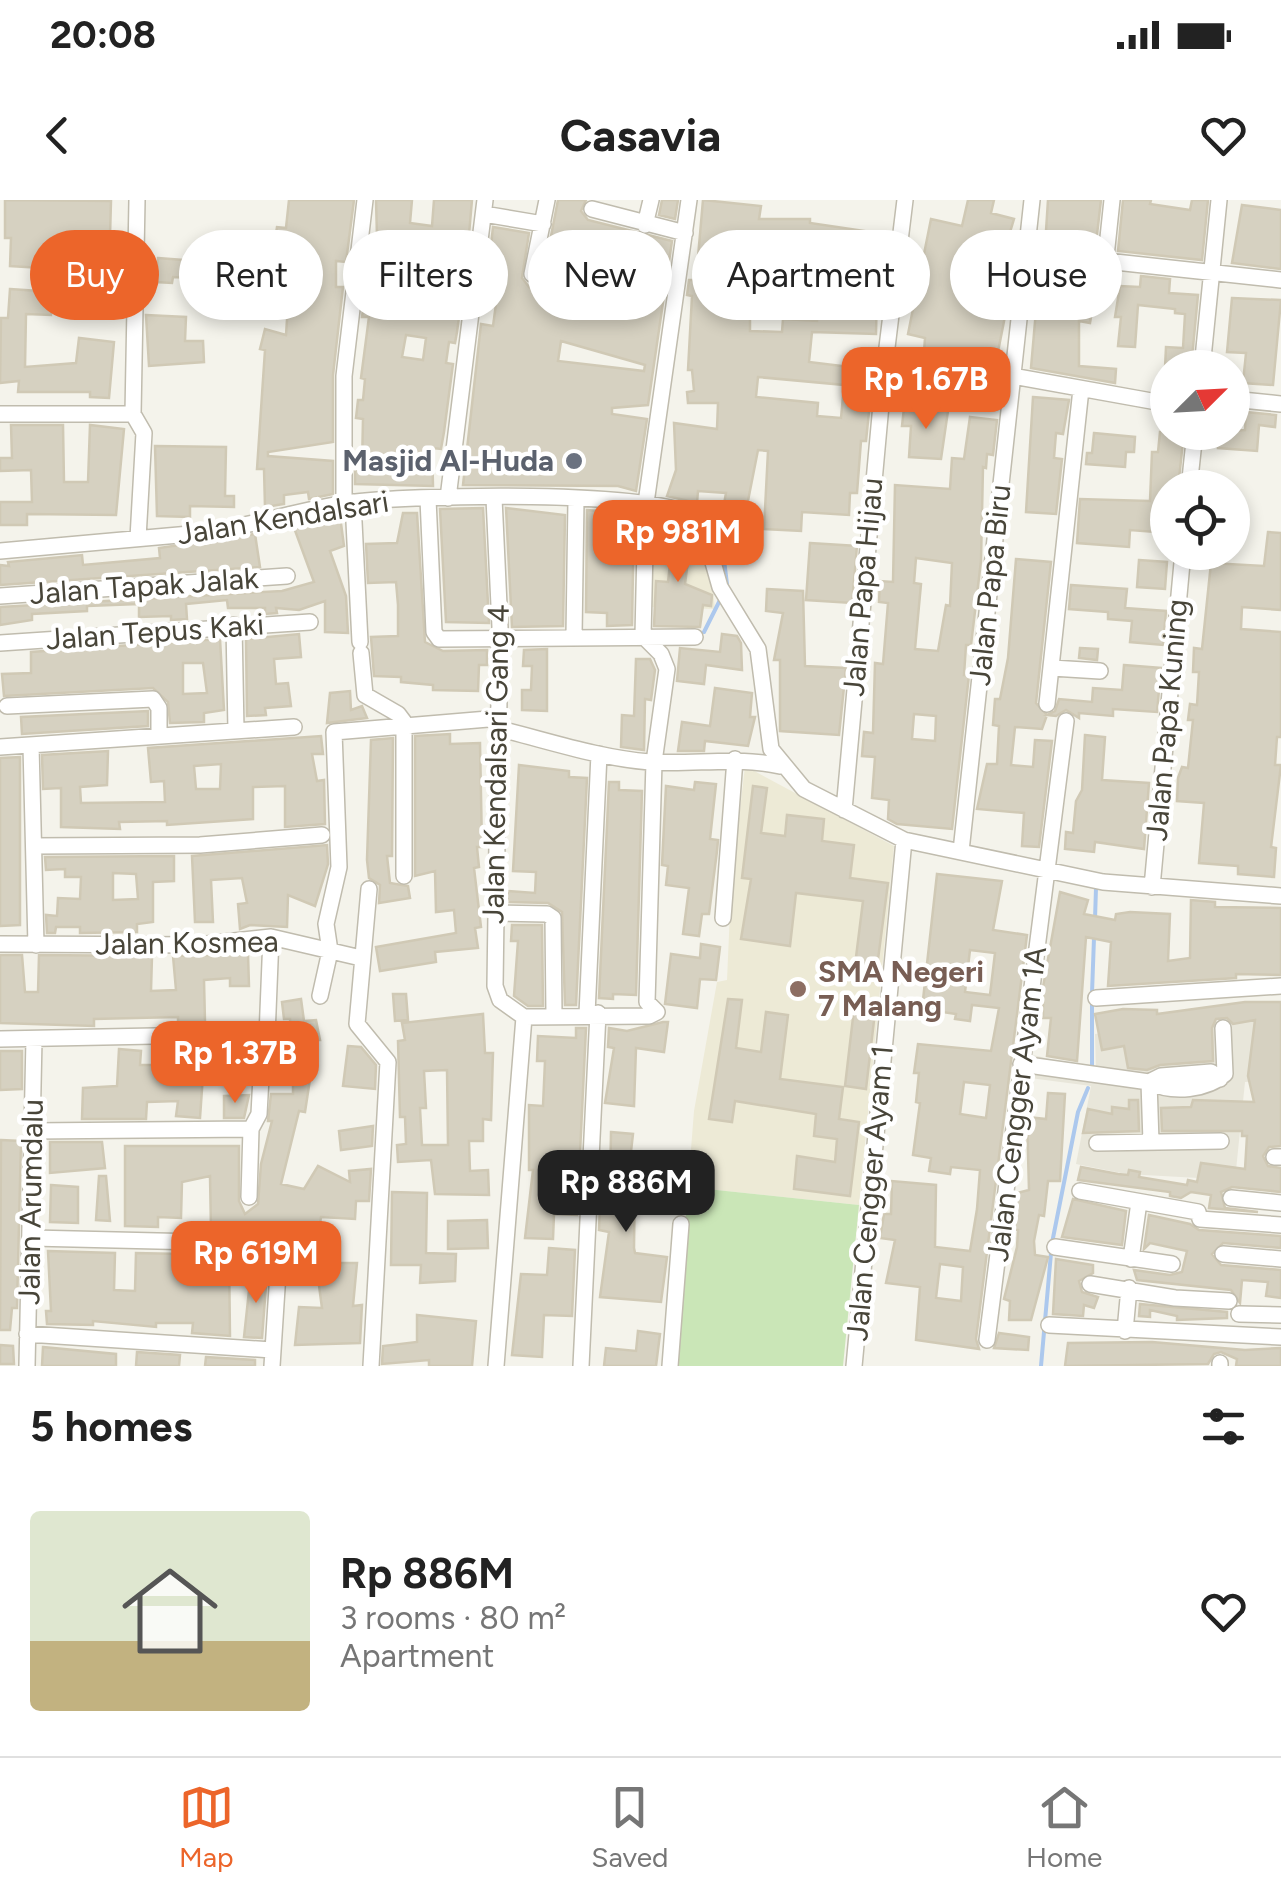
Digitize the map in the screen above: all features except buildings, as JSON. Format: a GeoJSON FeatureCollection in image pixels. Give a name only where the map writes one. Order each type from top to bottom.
{"type":"FeatureCollection","features":[{"type":"Feature","properties":{"kind":"street"},"geometry":{"type":"LineString","coordinates":[[137,200],[133,414],[144,433],[138,538]]}},
{"type":"Feature","properties":{"kind":"street"},"geometry":{"type":"LineString","coordinates":[[362,230],[365,200]]}},
{"type":"Feature","properties":{"kind":"street"},"geometry":{"type":"LineString","coordinates":[[542,230],[547,200]]}},
{"type":"Feature","properties":{"kind":"street"},"geometry":{"type":"LineString","coordinates":[[645,225],[651,200]]}},
{"type":"Feature","properties":{"kind":"street"},"geometry":{"type":"LineString","coordinates":[[496,1366],[524,1017],[592,1013],[649,1016],[657,1012],[647,1002],[654,762],[668,669],[661,654],[644,636],[646,503],[689,200]]}},
{"type":"Feature","properties":{"kind":"street","name":"Jalan Papa Hijau"},"geometry":{"type":"LineString","coordinates":[[844,810],[884,372],[905,200]]}},
{"type":"Feature","properties":{"kind":"street","name":"Jalan Papa Biru"},"geometry":{"type":"LineString","coordinates":[[1029,230],[1032,200]]}},
{"type":"Feature","properties":{"kind":"street"},"geometry":{"type":"LineString","coordinates":[[1109,230],[1112,200]]}},
{"type":"Feature","properties":{"kind":"street"},"geometry":{"type":"LineString","coordinates":[[1203,350],[1219,200]]}},
{"type":"Feature","properties":{"kind":"street"},"geometry":{"type":"LineString","coordinates":[[484,207],[543,224]]}},
{"type":"Feature","properties":{"kind":"street"},"geometry":{"type":"LineString","coordinates":[[592,210],[685,233]]}},
{"type":"Feature","properties":{"kind":"street"},"geometry":{"type":"LineString","coordinates":[[1122,262],[1281,280]]}},
{"type":"Feature","properties":{"kind":"street"},"geometry":{"type":"LineString","coordinates":[[351,320],[344,376],[348,503],[360,648],[365,695],[398,714],[404,722],[404,876]]}},
{"type":"Feature","properties":{"kind":"street"},"geometry":{"type":"LineString","coordinates":[[448,498],[468,320]]}},
{"type":"Feature","properties":{"kind":"street","name":"Jalan Papa Biru"},"geometry":{"type":"LineString","coordinates":[[961,851],[1019,320]]}},
{"type":"Feature","properties":{"kind":"street"},"geometry":{"type":"LineString","coordinates":[[884,372],[1081,389],[1150,401]]}},
{"type":"Feature","properties":{"kind":"street"},"geometry":{"type":"LineString","coordinates":[[1048,704],[1081,389]]}},
{"type":"Feature","properties":{"kind":"street"},"geometry":{"type":"LineString","coordinates":[[1250,401],[1281,404]]}},
{"type":"Feature","properties":{"kind":"street"},"geometry":{"type":"LineString","coordinates":[[0,414],[133,414]]}},
{"type":"Feature","properties":{"kind":"street"},"geometry":{"type":"LineString","coordinates":[[428,498],[436,636],[446,641],[696,637]]}},
{"type":"Feature","properties":{"kind":"street","name":"Jalan Kendalsari"},"geometry":{"type":"LineString","coordinates":[[0,551],[224,530],[348,503],[428,498],[646,503],[685,510],[702,520],[720,587],[758,649],[767,735],[780,766]]}},
{"type":"Feature","properties":{"kind":"street","name":"Jalan Kendalsari Gang 4"},"geometry":{"type":"LineString","coordinates":[[494,498],[500,640],[496,994],[524,1017]]}},
{"type":"Feature","properties":{"kind":"street"},"geometry":{"type":"LineString","coordinates":[[574,636],[576,500]]}},
{"type":"Feature","properties":{"kind":"street","name":"Jalan Papa Kuning"},"geometry":{"type":"LineString","coordinates":[[1152,887],[1181,570]]}},
{"type":"Feature","properties":{"kind":"street","name":"Jalan Tapak Jalak"},"geometry":{"type":"LineString","coordinates":[[0,596],[287,576]]}},
{"type":"Feature","properties":{"kind":"street","name":"Jalan Tepus Kaki"},"geometry":{"type":"LineString","coordinates":[[0,643],[310,622]]}},
{"type":"Feature","properties":{"kind":"street"},"geometry":{"type":"LineString","coordinates":[[234,625],[236,731]]}},
{"type":"Feature","properties":{"kind":"street"},"geometry":{"type":"LineString","coordinates":[[1052,668],[1100,671]]}},
{"type":"Feature","properties":{"kind":"street"},"geometry":{"type":"LineString","coordinates":[[7,706],[153,699],[158,708],[159,736]]}},
{"type":"Feature","properties":{"kind":"street","name":"Jalan Cengger Ayam 1A"},"geometry":{"type":"LineString","coordinates":[[987,1340],[1066,721]]}},
{"type":"Feature","properties":{"kind":"street"},"geometry":{"type":"LineString","coordinates":[[320,996],[322,948],[339,867],[334,730],[404,722],[500,724],[599,754],[654,762],[735,760],[780,766],[804,789],[904,840],[1103,882],[1280,896],[1281,880]]}},
{"type":"Feature","properties":{"kind":"street"},"geometry":{"type":"LineString","coordinates":[[0,747],[294,727]]}},
{"type":"Feature","properties":{"kind":"street"},"geometry":{"type":"LineString","coordinates":[[31,746],[36,945]]}},
{"type":"Feature","properties":{"kind":"street"},"geometry":{"type":"LineString","coordinates":[[581,1366],[599,754]]}},
{"type":"Feature","properties":{"kind":"street"},"geometry":{"type":"LineString","coordinates":[[723,918],[735,760]]}},
{"type":"Feature","properties":{"kind":"street"},"geometry":{"type":"LineString","coordinates":[[34,846],[200,845],[322,835]]}},
{"type":"Feature","properties":{"kind":"street","name":"Jalan Cengger Ayam 1"},"geometry":{"type":"LineString","coordinates":[[854,1366],[904,840]]}},
{"type":"Feature","properties":{"kind":"street"},"geometry":{"type":"LineString","coordinates":[[369,889],[358,1029],[388,1062],[371,1366]]}},
{"type":"Feature","properties":{"kind":"street"},"geometry":{"type":"LineString","coordinates":[[494,912],[547,914],[554,918],[554,1016]]}},
{"type":"Feature","properties":{"kind":"street"},"geometry":{"type":"LineString","coordinates":[[248,1197],[251,1129],[259,1114],[263,1040],[267,1036],[271,937]]}},
{"type":"Feature","properties":{"kind":"street","name":"Jalan Kosmea"},"geometry":{"type":"LineString","coordinates":[[0,944],[198,945],[271,937],[361,958]]}},
{"type":"Feature","properties":{"kind":"street"},"geometry":{"type":"LineString","coordinates":[[1096,998],[1281,986]]}},
{"type":"Feature","properties":{"kind":"street"},"geometry":{"type":"LineString","coordinates":[[1021,1064],[1150,1082],[1161,1076],[1211,1072],[1220,1079],[1226,1070],[1223,1028]]}},
{"type":"Feature","properties":{"kind":"street"},"geometry":{"type":"LineString","coordinates":[[0,1039],[206,1035],[263,1040]]}},
{"type":"Feature","properties":{"kind":"street","name":"Jalan Arumdalu"},"geometry":{"type":"LineString","coordinates":[[27,1366],[34,1039]]}},
{"type":"Feature","properties":{"kind":"street"},"geometry":{"type":"LineString","coordinates":[[1150,1082],[1151,1142]]}},
{"type":"Feature","properties":{"kind":"street"},"geometry":{"type":"LineString","coordinates":[[33,1131],[251,1129]]}},
{"type":"Feature","properties":{"kind":"street"},"geometry":{"type":"LineString","coordinates":[[1096,1142],[1222,1140]]}},
{"type":"Feature","properties":{"kind":"street"},"geometry":{"type":"LineString","coordinates":[[1080,1191],[1140,1202],[1199,1203],[1200,1220],[1281,1224]]}},
{"type":"Feature","properties":{"kind":"street"},"geometry":{"type":"LineString","coordinates":[[1231,1198],[1281,1203]]}},
{"type":"Feature","properties":{"kind":"street"},"geometry":{"type":"LineString","coordinates":[[1131,1259],[1140,1202]]}},
{"type":"Feature","properties":{"kind":"street"},"geometry":{"type":"LineString","coordinates":[[670,1366],[682,1224]]}},
{"type":"Feature","properties":{"kind":"street"},"geometry":{"type":"LineString","coordinates":[[28,1334],[272,1358],[279,1257],[241,1243],[32,1238]]}},
{"type":"Feature","properties":{"kind":"street"},"geometry":{"type":"LineString","coordinates":[[1055,1247],[1172,1264]]}},
{"type":"Feature","properties":{"kind":"street"},"geometry":{"type":"LineString","coordinates":[[1223,1254],[1281,1258]]}},
{"type":"Feature","properties":{"kind":"street"},"geometry":{"type":"LineString","coordinates":[[1090,1284],[1281,1316]]}},
{"type":"Feature","properties":{"kind":"street"},"geometry":{"type":"LineString","coordinates":[[1125,1331],[1129,1288]]}},
{"type":"Feature","properties":{"kind":"street"},"geometry":{"type":"LineString","coordinates":[[1049,1326],[1281,1337]]}},
{"type":"Feature","properties":{"kind":"shaded area"},"geometry":{"type":"Polygon","coordinates":[[[650,511],[694,521],[711,572],[715,609],[649,607],[650,511]]]}},
{"type":"Feature","properties":{"kind":"shaded area","name":"SMA Negeri 7 Malang"},"geometry":{"type":"Polygon","coordinates":[[[745,766],[894,846],[859,1205],[688,1187],[694,1111],[717,982],[727,980],[731,889],[745,766]]]}},
{"type":"Feature","properties":{"kind":"shaded area"},"geometry":{"type":"Polygon","coordinates":[[[1272,1016],[1271,1081],[1245,1082],[1235,1180],[1126,1174],[1076,1164],[1091,1086],[1030,1078],[1033,1055],[1096,1070],[1095,1034],[1272,1016]]]}},
{"type":"Feature","properties":{"kind":"green space"},"geometry":{"type":"Polygon","coordinates":[[[688,1187],[859,1205],[843,1366],[675,1366],[688,1187]]]}},
{"type":"Feature","properties":{"kind":"waterway"},"geometry":{"type":"LineString","coordinates":[[727,584],[721,536],[746,524]]}},
{"type":"Feature","properties":{"kind":"waterway"},"geometry":{"type":"LineString","coordinates":[[704,632],[721,598]]}},
{"type":"Feature","properties":{"kind":"waterway"},"geometry":{"type":"LineString","coordinates":[[1095,919],[1096,888]]}},
{"type":"Feature","properties":{"kind":"waterway"},"geometry":{"type":"LineString","coordinates":[[1092,993],[1094,938]]}},
{"type":"Feature","properties":{"kind":"waterway"},"geometry":{"type":"LineString","coordinates":[[1092,1003],[1092,1067]]}},
{"type":"Feature","properties":{"kind":"waterway"},"geometry":{"type":"LineString","coordinates":[[1052,1243],[1078,1112],[1088,1088]]}},
{"type":"Feature","properties":{"kind":"waterway"},"geometry":{"type":"LineString","coordinates":[[1041,1366],[1051,1253]]}},
{"type":"Feature","properties":{"kind":"place","name":"Masjid Al-Huda"},"geometry":{"type":"Point","coordinates":[574,461]}},
{"type":"Feature","properties":{"kind":"place","name":"SMA Negeri 7 Malang"},"geometry":{"type":"Point","coordinates":[798,989]}}]}
